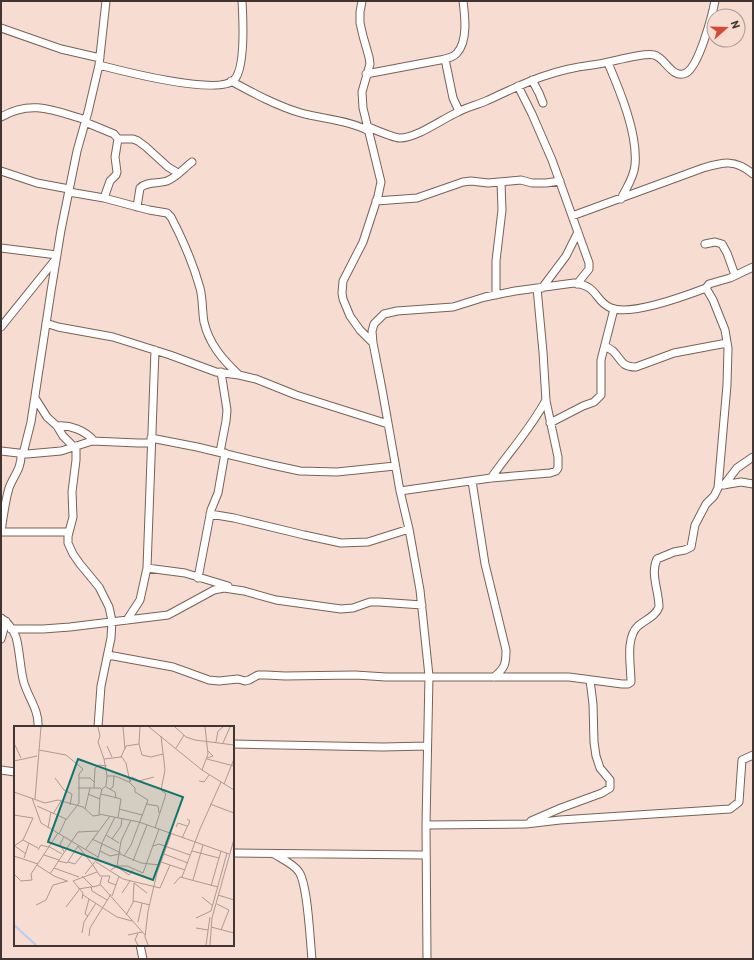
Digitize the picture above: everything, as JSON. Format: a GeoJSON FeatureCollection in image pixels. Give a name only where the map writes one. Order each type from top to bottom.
{"type":"FeatureCollection","features":[{"type":"Feature","properties":{"kind":"street"},"geometry":{"type":"LineString","coordinates":[[69,532],[1,532],[8,494],[21,464],[22,453],[31,422],[69,191],[77,151],[86,121],[99,62],[106,1]]}},
{"type":"Feature","properties":{"kind":"street"},"geometry":{"type":"LineString","coordinates":[[1,28],[99,62],[158,78],[202,86],[225,84],[234,80],[239,71],[243,51],[242,1]]}},
{"type":"Feature","properties":{"kind":"street"},"geometry":{"type":"LineString","coordinates":[[362,1],[360,23],[370,64],[362,92],[363,108],[381,182],[363,242],[343,281],[342,299],[350,316],[360,330],[373,343]]}},
{"type":"Feature","properties":{"kind":"street"},"geometry":{"type":"LineString","coordinates":[[366,74],[445,59],[457,53],[463,38],[466,18],[463,1]]}},
{"type":"Feature","properties":{"kind":"street"},"geometry":{"type":"LineString","coordinates":[[231,81],[300,113],[356,124],[399,138],[407,137],[438,123],[459,111],[484,102],[532,80],[564,69],[608,63],[652,54],[660,58],[674,72],[679,74],[685,73],[694,64],[710,23],[715,1]]}},
{"type":"Feature","properties":{"kind":"street"},"geometry":{"type":"LineString","coordinates":[[445,59],[453,98],[459,111]]}},
{"type":"Feature","properties":{"kind":"street"},"geometry":{"type":"LineString","coordinates":[[608,63],[633,133],[635,151],[635,166],[632,179],[621,199]]}},
{"type":"Feature","properties":{"kind":"street"},"geometry":{"type":"LineString","coordinates":[[532,80],[543,103]]}},
{"type":"Feature","properties":{"kind":"street"},"geometry":{"type":"LineString","coordinates":[[518,86],[532,114],[560,181],[589,263],[589,269],[577,284]]}},
{"type":"Feature","properties":{"kind":"street"},"geometry":{"type":"LineString","coordinates":[[1,117],[16,110],[41,107],[86,121],[114,134],[118,139],[115,157],[117,172],[110,181],[104,198]]}},
{"type":"Feature","properties":{"kind":"street"},"geometry":{"type":"LineString","coordinates":[[118,139],[133,139],[138,141],[178,174]]}},
{"type":"Feature","properties":{"kind":"street"},"geometry":{"type":"LineString","coordinates":[[137,207],[140,188],[142,186],[168,180],[192,162]]}},
{"type":"Feature","properties":{"kind":"street"},"geometry":{"type":"LineString","coordinates":[[572,216],[720,163],[732,162],[744,166],[753,174]]}},
{"type":"Feature","properties":{"kind":"street"},"geometry":{"type":"LineString","coordinates":[[1,171],[37,183],[166,213],[171,217],[191,257],[203,303],[204,322],[213,346],[228,365],[239,375]]}},
{"type":"Feature","properties":{"kind":"street"},"geometry":{"type":"LineString","coordinates":[[376,201],[417,198],[463,182],[471,181],[488,183],[521,180],[532,183],[546,184],[560,181]]}},
{"type":"Feature","properties":{"kind":"street"},"geometry":{"type":"LineString","coordinates":[[496,295],[496,261],[502,210],[501,182]]}},
{"type":"Feature","properties":{"kind":"street"},"geometry":{"type":"LineString","coordinates":[[400,491],[491,478],[550,473],[556,471],[558,468],[558,457],[546,400],[539,288],[566,256],[578,232]]}},
{"type":"Feature","properties":{"kind":"street"},"geometry":{"type":"LineString","coordinates":[[705,244],[715,242],[722,244],[735,275]]}},
{"type":"Feature","properties":{"kind":"street"},"geometry":{"type":"LineString","coordinates":[[1,248],[57,257]]}},
{"type":"Feature","properties":{"kind":"street"},"geometry":{"type":"LineString","coordinates":[[1,327],[4,317],[35,286],[57,257]]}},
{"type":"Feature","properties":{"kind":"street"},"geometry":{"type":"LineString","coordinates":[[427,959],[426,824],[429,676],[422,605],[373,343],[372,331],[374,324],[384,314],[397,311],[453,307],[496,295],[577,284],[584,284],[591,288],[601,300],[614,309],[620,310],[652,306],[683,297],[706,288],[709,284],[753,267]]}},
{"type":"Feature","properties":{"kind":"street"},"geometry":{"type":"LineString","coordinates":[[706,288],[719,315],[727,343],[727,385],[720,456],[721,485]]}},
{"type":"Feature","properties":{"kind":"street"},"geometry":{"type":"LineString","coordinates":[[550,422],[582,406],[594,402],[601,395],[601,360],[614,309]]}},
{"type":"Feature","properties":{"kind":"street"},"geometry":{"type":"LineString","coordinates":[[46,324],[113,337],[170,355],[197,366],[256,379],[296,395],[388,424]]}},
{"type":"Feature","properties":{"kind":"street"},"geometry":{"type":"LineString","coordinates":[[605,346],[613,352],[624,365],[636,367],[674,353],[727,343]]}},
{"type":"Feature","properties":{"kind":"street"},"geometry":{"type":"LineString","coordinates":[[127,620],[140,600],[147,568],[155,350]]}},
{"type":"Feature","properties":{"kind":"street"},"geometry":{"type":"LineString","coordinates":[[198,578],[210,514],[218,493],[223,453],[226,410],[221,372]]}},
{"type":"Feature","properties":{"kind":"street"},"geometry":{"type":"LineString","coordinates":[[35,398],[47,417],[57,426],[63,436],[75,447],[76,460],[72,492],[73,517],[68,543],[73,554],[99,588],[109,607],[112,621],[111,638],[101,686],[98,726]]}},
{"type":"Feature","properties":{"kind":"street"},"geometry":{"type":"LineString","coordinates":[[491,478],[533,423],[546,400]]}},
{"type":"Feature","properties":{"kind":"street"},"geometry":{"type":"LineString","coordinates":[[57,426],[79,430],[90,436],[94,441]]}},
{"type":"Feature","properties":{"kind":"street"},"geometry":{"type":"LineString","coordinates":[[1,451],[22,453],[61,451],[75,447],[82,443],[94,441],[138,443],[151,440],[223,453],[300,471],[337,472],[395,466]]}},
{"type":"Feature","properties":{"kind":"street"},"geometry":{"type":"LineString","coordinates":[[108,654],[173,667],[204,679],[218,681],[238,679],[245,681],[258,675],[569,677],[625,684],[631,682],[630,640],[638,626],[653,615],[659,607],[655,581],[657,559],[691,547],[695,525],[706,504],[737,468],[753,457]]}},
{"type":"Feature","properties":{"kind":"street"},"geometry":{"type":"LineString","coordinates":[[472,481],[485,564],[506,650],[506,662],[501,671],[494,677]]}},
{"type":"Feature","properties":{"kind":"street"},"geometry":{"type":"LineString","coordinates":[[721,485],[741,482],[753,484]]}},
{"type":"Feature","properties":{"kind":"street"},"geometry":{"type":"LineString","coordinates":[[210,514],[234,518],[341,543],[368,542],[409,529]]}},
{"type":"Feature","properties":{"kind":"street"},"geometry":{"type":"LineString","coordinates":[[147,568],[178,572],[276,600],[341,609],[353,608],[370,602],[422,605]]}},
{"type":"Feature","properties":{"kind":"street"},"geometry":{"type":"LineString","coordinates":[[11,629],[50,628],[168,615],[214,590],[224,588],[244,591]]}},
{"type":"Feature","properties":{"kind":"street"},"geometry":{"type":"LineString","coordinates":[[3,619],[16,638],[24,684],[37,712],[38,726]]}},
{"type":"Feature","properties":{"kind":"street"},"geometry":{"type":"LineString","coordinates":[[1,639],[3,619]]}},
{"type":"Feature","properties":{"kind":"street"},"geometry":{"type":"LineString","coordinates":[[526,824],[561,808],[602,793],[610,788],[610,780],[600,768],[596,756],[590,680]]}},
{"type":"Feature","properties":{"kind":"street"},"geometry":{"type":"LineString","coordinates":[[234,744],[427,746]]}},
{"type":"Feature","properties":{"kind":"street"},"geometry":{"type":"LineString","coordinates":[[426,824],[526,824],[560,820],[730,809],[739,802],[742,760],[753,755]]}},
{"type":"Feature","properties":{"kind":"street"},"geometry":{"type":"LineString","coordinates":[[1,770],[14,772]]}},
{"type":"Feature","properties":{"kind":"street"},"geometry":{"type":"LineString","coordinates":[[234,853],[426,855]]}},
{"type":"Feature","properties":{"kind":"street"},"geometry":{"type":"LineString","coordinates":[[272,853],[291,864],[299,872],[303,882],[312,959]]}},
{"type":"Feature","properties":{"kind":"street"},"geometry":{"type":"LineString","coordinates":[[140,946],[143,959]]}}]}
